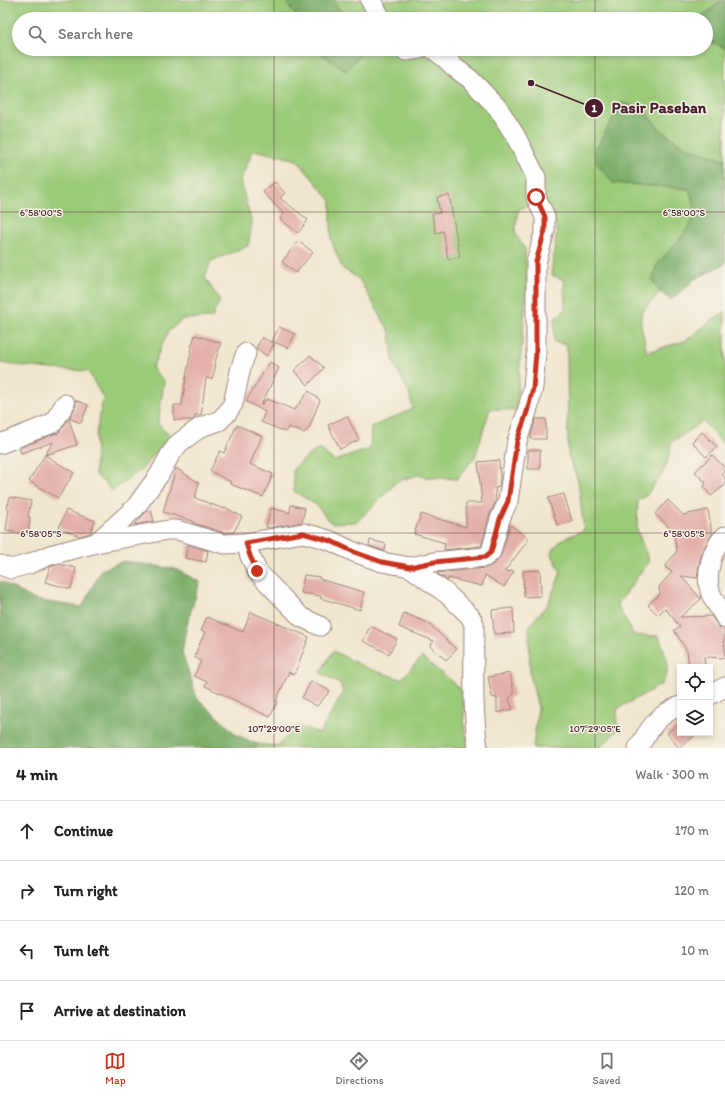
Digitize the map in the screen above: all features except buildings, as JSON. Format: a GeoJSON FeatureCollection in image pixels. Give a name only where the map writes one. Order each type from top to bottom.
{"type":"FeatureCollection","features":[{"type":"Feature","properties":{"kind":"street"},"geometry":{"type":"LineString","coordinates":[[370,0],[378,12]]}},
{"type":"Feature","properties":{"kind":"street"},"geometry":{"type":"LineString","coordinates":[[0,565],[11,569],[29,564],[50,555],[96,543],[168,530],[177,530],[224,544],[246,543],[303,533],[331,541],[354,552],[382,562],[410,567],[434,562],[485,557],[491,552],[500,519],[508,501],[517,441],[533,388],[536,353],[536,262],[545,230],[545,217],[536,197],[536,177],[516,137],[498,108],[480,88],[441,56]]}},
{"type":"Feature","properties":{"kind":"street"},"geometry":{"type":"LineString","coordinates":[[96,543],[135,508],[159,475],[179,442],[201,427],[219,421],[227,413],[233,404],[241,367],[246,353]]}},
{"type":"Feature","properties":{"kind":"street"},"geometry":{"type":"LineString","coordinates":[[0,444],[53,423],[65,404]]}},
{"type":"Feature","properties":{"kind":"street"},"geometry":{"type":"LineString","coordinates":[[725,536],[717,545],[712,555],[708,579],[709,589],[725,618]]}},
{"type":"Feature","properties":{"kind":"street"},"geometry":{"type":"LineString","coordinates":[[246,543],[257,571],[301,616],[320,626]]}},
{"type":"Feature","properties":{"kind":"street"},"geometry":{"type":"LineString","coordinates":[[410,567],[447,594],[470,616],[474,624],[474,700],[475,729],[478,748]]}},
{"type":"Feature","properties":{"kind":"street"},"geometry":{"type":"LineString","coordinates":[[713,693],[725,687]]}},
{"type":"Feature","properties":{"kind":"street"},"geometry":{"type":"LineString","coordinates":[[638,748],[653,723],[670,710],[677,707]]}},
{"type":"Feature","properties":{"kind":"green space"},"geometry":{"type":"Polygon","coordinates":[[[0,0],[285,0],[293,12],[12,12],[12,56],[713,56],[713,42],[725,48],[725,160],[685,147],[662,131],[643,110],[613,183],[689,189],[697,214],[653,281],[660,292],[641,313],[641,325],[647,352],[685,341],[713,319],[725,312],[725,446],[703,421],[671,443],[668,461],[662,474],[645,497],[638,500],[637,530],[649,561],[617,605],[634,635],[659,636],[667,660],[667,673],[661,685],[617,709],[617,731],[600,748],[533,748],[538,708],[530,674],[529,626],[548,604],[561,572],[551,553],[561,540],[584,530],[578,481],[568,455],[567,345],[554,342],[555,318],[565,310],[564,280],[551,275],[557,231],[551,207],[530,205],[518,210],[515,233],[525,249],[527,285],[516,410],[490,409],[475,457],[457,479],[424,477],[418,475],[395,482],[392,487],[357,522],[331,523],[316,505],[294,491],[293,469],[319,448],[334,461],[370,449],[371,427],[413,409],[409,393],[393,361],[390,332],[359,279],[342,268],[331,240],[331,201],[297,160],[254,150],[240,180],[252,224],[248,246],[211,261],[205,278],[220,300],[212,318],[183,319],[168,332],[152,368],[164,381],[158,424],[170,436],[142,469],[112,491],[95,474],[96,434],[103,398],[88,371],[50,369],[0,363],[0,0]]]}},
{"type":"Feature","properties":{"kind":"green space"},"geometry":{"type":"Polygon","coordinates":[[[285,0],[334,0],[341,12],[293,12],[285,0]]]}},
{"type":"Feature","properties":{"kind":"green space"},"geometry":{"type":"Polygon","coordinates":[[[334,0],[722,0],[708,12],[341,12],[334,0]]]}},
{"type":"Feature","properties":{"kind":"green space"},"geometry":{"type":"Polygon","coordinates":[[[722,0],[725,0],[725,48],[713,42],[713,12],[709,12],[722,0]]]}},
{"type":"Feature","properties":{"kind":"green space"},"geometry":{"type":"Polygon","coordinates":[[[324,56],[359,56],[346,71],[324,56]]]}},
{"type":"Feature","properties":{"kind":"green space"},"geometry":{"type":"Polygon","coordinates":[[[622,102],[643,110],[662,131],[685,147],[725,160],[725,264],[695,279],[671,300],[660,292],[653,281],[656,266],[683,235],[697,214],[689,189],[613,183],[597,163],[595,150],[622,102]]]}},
{"type":"Feature","properties":{"kind":"green space"},"geometry":{"type":"Polygon","coordinates":[[[124,561],[175,569],[200,582],[188,620],[182,652],[197,698],[237,735],[257,744],[255,748],[0,748],[0,581],[35,600],[82,607],[101,570],[124,561]]]}},
{"type":"Feature","properties":{"kind":"green space"},"geometry":{"type":"Polygon","coordinates":[[[333,651],[369,669],[401,679],[422,657],[464,692],[464,727],[469,748],[255,748],[257,744],[277,746],[298,726],[320,733],[343,693],[340,683],[320,673],[333,651]]]}},
{"type":"Feature","properties":{"kind":"place","name":"Pasir Paseban"},"geometry":{"type":"Point","coordinates":[531,83]}},
{"type":"Feature","properties":{"kind":"route"},"geometry":{"type":"LineString","coordinates":[[257,571],[246,543],[303,533],[331,541],[354,552],[382,562],[410,567],[434,562],[485,557],[491,552],[500,519],[508,501],[517,441],[533,388],[536,353],[536,262],[545,230],[545,217],[536,197]]}}]}
